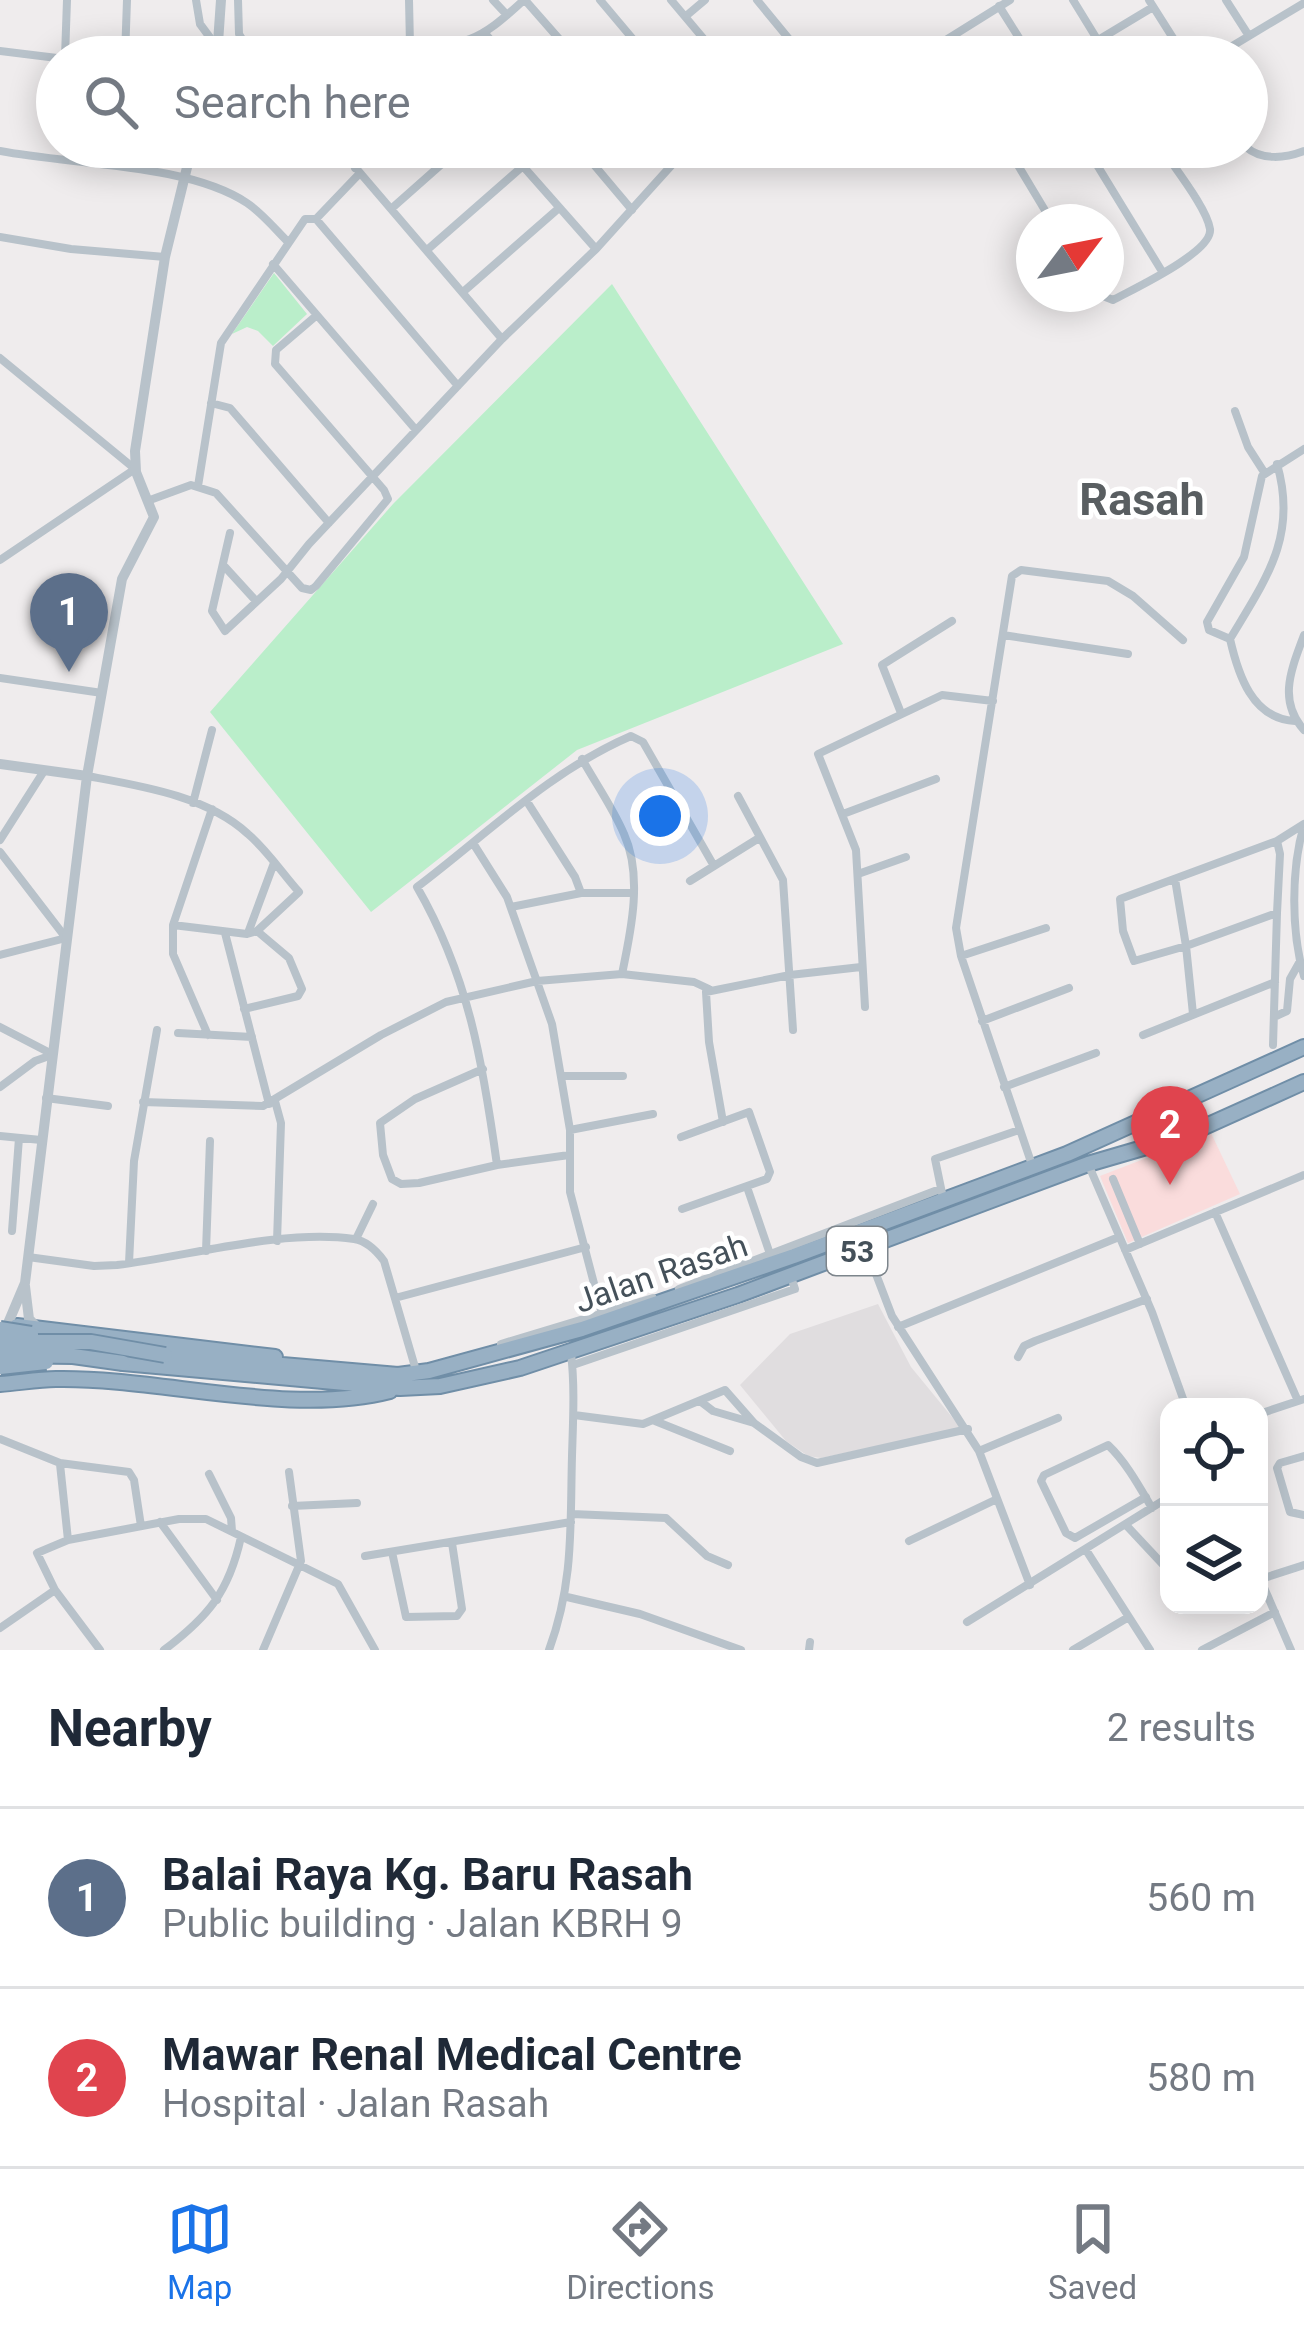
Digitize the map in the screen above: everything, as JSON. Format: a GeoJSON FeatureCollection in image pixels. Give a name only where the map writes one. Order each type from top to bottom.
{"type":"FeatureCollection","features":[{"type":"Feature","properties":{"kind":"highway","name":"Jalan Rasah"},"geometry":{"type":"LineString","coordinates":[[0,1355],[352,1373],[422,1369],[582,1329],[942,1194],[1032,1167],[1303,1048]]}},
{"type":"Feature","properties":{"kind":"highway"},"geometry":{"type":"LineString","coordinates":[[1251,1071],[1265,1078],[1261,1101]]}},
{"type":"Feature","properties":{"kind":"highway","name":"Jalan Rasah"},"geometry":{"type":"LineString","coordinates":[[2,1332],[92,1342],[166,1361],[400,1388],[440,1386],[572,1358],[740,1302],[790,1276],[1088,1164],[1150,1148],[1304,1082]]}},
{"type":"Feature","properties":{"kind":"highway"},"geometry":{"type":"LineString","coordinates":[[2,1332],[39,1329],[389,1370],[422,1369]]}},
{"type":"Feature","properties":{"kind":"highway"},"geometry":{"type":"LineString","coordinates":[[55,1379],[64,1351],[60,1333]]}},
{"type":"Feature","properties":{"kind":"highway"},"geometry":{"type":"LineString","coordinates":[[0,1367],[40,1362],[123,1363]]}},
{"type":"Feature","properties":{"kind":"highway"},"geometry":{"type":"LineString","coordinates":[[0,1384],[55,1379],[249,1396],[371,1396],[400,1388]]}},
{"type":"Feature","properties":{"kind":"street"},"geometry":{"type":"LineString","coordinates":[[63,36],[67,0]]}},
{"type":"Feature","properties":{"kind":"street"},"geometry":{"type":"LineString","coordinates":[[126,36],[127,0]]}},
{"type":"Feature","properties":{"kind":"street"},"geometry":{"type":"LineString","coordinates":[[196,0],[207,36]]}},
{"type":"Feature","properties":{"kind":"street"},"geometry":{"type":"LineString","coordinates":[[238,0],[241,36]]}},
{"type":"Feature","properties":{"kind":"street"},"geometry":{"type":"LineString","coordinates":[[409,0],[414,36]]}},
{"type":"Feature","properties":{"kind":"street"},"geometry":{"type":"LineString","coordinates":[[494,0],[507,15]]}},
{"type":"Feature","properties":{"kind":"street"},"geometry":{"type":"LineString","coordinates":[[476,36],[525,0],[557,36]]}},
{"type":"Feature","properties":{"kind":"street"},"geometry":{"type":"LineString","coordinates":[[600,0],[630,36]]}},
{"type":"Feature","properties":{"kind":"street"},"geometry":{"type":"LineString","coordinates":[[671,0],[702,36]]}},
{"type":"Feature","properties":{"kind":"street"},"geometry":{"type":"LineString","coordinates":[[686,16],[706,0]]}},
{"type":"Feature","properties":{"kind":"street"},"geometry":{"type":"LineString","coordinates":[[757,0],[787,36]]}},
{"type":"Feature","properties":{"kind":"street"},"geometry":{"type":"LineString","coordinates":[[954,36],[1010,0]]}},
{"type":"Feature","properties":{"kind":"street"},"geometry":{"type":"LineString","coordinates":[[1073,0],[1096,36]]}},
{"type":"Feature","properties":{"kind":"street"},"geometry":{"type":"LineString","coordinates":[[1226,0],[1249,36],[1300,3]]}},
{"type":"Feature","properties":{"kind":"street"},"geometry":{"type":"LineString","coordinates":[[1104,36],[1151,3],[1172,36]]}},
{"type":"Feature","properties":{"kind":"street"},"geometry":{"type":"LineString","coordinates":[[196,12],[206,20],[221,4]]}},
{"type":"Feature","properties":{"kind":"street"},"geometry":{"type":"LineString","coordinates":[[219,36],[221,4]]}},
{"type":"Feature","properties":{"kind":"street"},"geometry":{"type":"LineString","coordinates":[[999,6],[1018,36]]}},
{"type":"Feature","properties":{"kind":"street"},"geometry":{"type":"LineString","coordinates":[[484,32],[487,36]]}},
{"type":"Feature","properties":{"kind":"street"},"geometry":{"type":"LineString","coordinates":[[0,51],[36,55]]}},
{"type":"Feature","properties":{"kind":"street"},"geometry":{"type":"LineString","coordinates":[[0,151],[36,157]]}},
{"type":"Feature","properties":{"kind":"street"},"geometry":{"type":"LineString","coordinates":[[1268,157],[1304,151]]}},
{"type":"Feature","properties":{"kind":"street"},"geometry":{"type":"LineString","coordinates":[[110,168],[182,179],[248,204],[288,242]]}},
{"type":"Feature","properties":{"kind":"street"},"geometry":{"type":"LineString","coordinates":[[0,560],[135,469],[165,257],[185,168]]}},
{"type":"Feature","properties":{"kind":"street"},"geometry":{"type":"LineString","coordinates":[[391,209],[437,168]]}},
{"type":"Feature","properties":{"kind":"street"},"geometry":{"type":"LineString","coordinates":[[427,250],[521,168]]}},
{"type":"Feature","properties":{"kind":"street"},"geometry":{"type":"LineString","coordinates":[[525,168],[596,249]]}},
{"type":"Feature","properties":{"kind":"street"},"geometry":{"type":"LineString","coordinates":[[597,168],[632,210]]}},
{"type":"Feature","properties":{"kind":"street"},"geometry":{"type":"LineString","coordinates":[[230,532],[212,611],[225,631],[669,168]]}},
{"type":"Feature","properties":{"kind":"street"},"geometry":{"type":"LineString","coordinates":[[1020,168],[1041,204]]}},
{"type":"Feature","properties":{"kind":"street"},"geometry":{"type":"LineString","coordinates":[[1099,168],[1163,273]]}},
{"type":"Feature","properties":{"kind":"street"},"geometry":{"type":"LineString","coordinates":[[1124,294],[1206,244],[1210,230],[1173,168]]}},
{"type":"Feature","properties":{"kind":"street"},"geometry":{"type":"LineString","coordinates":[[316,220],[357,170],[502,339]]}},
{"type":"Feature","properties":{"kind":"street"},"geometry":{"type":"LineString","coordinates":[[463,292],[559,208]]}},
{"type":"Feature","properties":{"kind":"street"},"geometry":{"type":"LineString","coordinates":[[198,486],[221,343],[305,219],[316,220],[458,386]]}},
{"type":"Feature","properties":{"kind":"street"},"geometry":{"type":"LineString","coordinates":[[0,237],[165,257]]}},
{"type":"Feature","properties":{"kind":"street"},"geometry":{"type":"LineString","coordinates":[[273,264],[416,430]]}},
{"type":"Feature","properties":{"kind":"street"},"geometry":{"type":"LineString","coordinates":[[150,500],[181,487],[198,486],[227,502],[302,588],[316,586],[387,504],[387,494],[274,364],[276,350],[316,315]]}},
{"type":"Feature","properties":{"kind":"street"},"geometry":{"type":"LineString","coordinates":[[0,358],[135,469],[154,521],[122,579],[87,776],[25,1283],[29,1319],[39,1329]]}},
{"type":"Feature","properties":{"kind":"street"},"geometry":{"type":"LineString","coordinates":[[212,403],[230,409],[329,523]]}},
{"type":"Feature","properties":{"kind":"street"},"geometry":{"type":"LineString","coordinates":[[1235,411],[1248,447],[1264,472]]}},
{"type":"Feature","properties":{"kind":"street"},"geometry":{"type":"LineString","coordinates":[[1230,639],[1209,631],[1207,622],[1244,557],[1253,529],[1256,491],[1264,472],[1304,449]]}},
{"type":"Feature","properties":{"kind":"street"},"geometry":{"type":"LineString","coordinates":[[1277,464],[1284,506],[1279,552],[1230,639],[1244,688],[1277,716],[1295,721],[1304,730]]}},
{"type":"Feature","properties":{"kind":"street"},"geometry":{"type":"LineString","coordinates":[[224,566],[256,601]]}},
{"type":"Feature","properties":{"kind":"street"},"geometry":{"type":"LineString","coordinates":[[1032,1167],[961,956],[956,928],[1012,576],[1022,570],[1108,581],[1184,640]]}},
{"type":"Feature","properties":{"kind":"street"},"geometry":{"type":"LineString","coordinates":[[902,713],[882,665],[952,621]]}},
{"type":"Feature","properties":{"kind":"street"},"geometry":{"type":"LineString","coordinates":[[1004,634],[1128,653]]}},
{"type":"Feature","properties":{"kind":"street"},"geometry":{"type":"LineString","coordinates":[[1295,721],[1288,680],[1304,635]]}},
{"type":"Feature","properties":{"kind":"street"},"geometry":{"type":"LineString","coordinates":[[0,678],[104,693]]}},
{"type":"Feature","properties":{"kind":"street"},"geometry":{"type":"LineString","coordinates":[[865,1007],[856,850],[818,754],[951,693],[993,701]]}},
{"type":"Feature","properties":{"kind":"street"},"geometry":{"type":"LineString","coordinates":[[193,803],[212,730]]}},
{"type":"Feature","properties":{"kind":"street"},"geometry":{"type":"LineString","coordinates":[[497,1165],[466,995],[440,928],[417,887],[582,759],[631,736],[637,737],[714,866]]}},
{"type":"Feature","properties":{"kind":"street"},"geometry":{"type":"LineString","coordinates":[[582,759],[626,836],[633,915],[622,974]]}},
{"type":"Feature","properties":{"kind":"street"},"geometry":{"type":"LineString","coordinates":[[0,764],[133,784],[212,808],[251,836],[299,892],[252,933]]}},
{"type":"Feature","properties":{"kind":"street"},"geometry":{"type":"LineString","coordinates":[[0,840],[44,771]]}},
{"type":"Feature","properties":{"kind":"street"},"geometry":{"type":"LineString","coordinates":[[58,773],[76,787],[86,808]]}},
{"type":"Feature","properties":{"kind":"street"},"geometry":{"type":"LineString","coordinates":[[843,814],[936,779]]}},
{"type":"Feature","properties":{"kind":"street"},"geometry":{"type":"LineString","coordinates":[[738,796],[783,880],[793,1030]]}},
{"type":"Feature","properties":{"kind":"street"},"geometry":{"type":"LineString","coordinates":[[526,800],[581,892]]}},
{"type":"Feature","properties":{"kind":"street"},"geometry":{"type":"LineString","coordinates":[[208,1035],[172,953],[173,925],[212,808]]}},
{"type":"Feature","properties":{"kind":"street"},"geometry":{"type":"LineString","coordinates":[[1277,914],[1136,962],[1118,905],[1124,896],[1277,841],[1304,825]]}},
{"type":"Feature","properties":{"kind":"street"},"geometry":{"type":"LineString","coordinates":[[1304,825],[1296,940],[1304,976]]}},
{"type":"Feature","properties":{"kind":"street"},"geometry":{"type":"LineString","coordinates":[[690,881],[759,838]]}},
{"type":"Feature","properties":{"kind":"street"},"geometry":{"type":"LineString","coordinates":[[1273,1045],[1277,841]]}},
{"type":"Feature","properties":{"kind":"street"},"geometry":{"type":"LineString","coordinates":[[473,843],[511,907],[537,981],[563,1076],[570,1130],[570,1192],[602,1314]]}},
{"type":"Feature","properties":{"kind":"street"},"geometry":{"type":"LineString","coordinates":[[0,852],[66,938]]}},
{"type":"Feature","properties":{"kind":"street"},"geometry":{"type":"LineString","coordinates":[[858,874],[905,857]]}},
{"type":"Feature","properties":{"kind":"street"},"geometry":{"type":"LineString","coordinates":[[252,933],[274,863]]}},
{"type":"Feature","properties":{"kind":"street"},"geometry":{"type":"LineString","coordinates":[[1175,879],[1193,1014]]}},
{"type":"Feature","properties":{"kind":"street"},"geometry":{"type":"LineString","coordinates":[[511,907],[581,892],[632,893]]}},
{"type":"Feature","properties":{"kind":"street"},"geometry":{"type":"LineString","coordinates":[[173,925],[252,933],[289,958],[302,988],[298,996],[244,1010]]}},
{"type":"Feature","properties":{"kind":"street"},"geometry":{"type":"LineString","coordinates":[[961,956],[1046,928]]}},
{"type":"Feature","properties":{"kind":"street"},"geometry":{"type":"LineString","coordinates":[[224,933],[281,1142],[277,1240]]}},
{"type":"Feature","properties":{"kind":"street"},"geometry":{"type":"LineString","coordinates":[[0,955],[66,938]]}},
{"type":"Feature","properties":{"kind":"street"},"geometry":{"type":"LineString","coordinates":[[1274,1017],[1287,1011],[1290,979],[1300,963]]}},
{"type":"Feature","properties":{"kind":"street"},"geometry":{"type":"LineString","coordinates":[[143,1102],[245,1107],[272,1103],[382,1035],[466,995],[537,981],[622,974],[694,982],[709,989],[861,967]]}},
{"type":"Feature","properties":{"kind":"street"},"geometry":{"type":"LineString","coordinates":[[1143,1035],[1275,982]]}},
{"type":"Feature","properties":{"kind":"street"},"geometry":{"type":"LineString","coordinates":[[982,1021],[1070,988]]}},
{"type":"Feature","properties":{"kind":"street"},"geometry":{"type":"LineString","coordinates":[[709,989],[704,996],[723,1122]]}},
{"type":"Feature","properties":{"kind":"street"},"geometry":{"type":"LineString","coordinates":[[0,1027],[52,1054]]}},
{"type":"Feature","properties":{"kind":"street"},"geometry":{"type":"LineString","coordinates":[[129,1263],[134,1161],[157,1030]]}},
{"type":"Feature","properties":{"kind":"street"},"geometry":{"type":"LineString","coordinates":[[178,1034],[251,1037]]}},
{"type":"Feature","properties":{"kind":"street"},"geometry":{"type":"LineString","coordinates":[[1004,1087],[1096,1052]]}},
{"type":"Feature","properties":{"kind":"street"},"geometry":{"type":"LineString","coordinates":[[0,1087],[52,1054]]}},
{"type":"Feature","properties":{"kind":"street"},"geometry":{"type":"LineString","coordinates":[[483,1069],[457,1077],[383,1120],[379,1131],[390,1176],[397,1184],[568,1155]]}},
{"type":"Feature","properties":{"kind":"street"},"geometry":{"type":"LineString","coordinates":[[563,1076],[623,1076]]}},
{"type":"Feature","properties":{"kind":"street"},"geometry":{"type":"LineString","coordinates":[[46,1098],[108,1106]]}},
{"type":"Feature","properties":{"kind":"street"},"geometry":{"type":"LineString","coordinates":[[681,1137],[746,1112],[770,1172],[767,1179],[682,1209]]}},
{"type":"Feature","properties":{"kind":"street"},"geometry":{"type":"LineString","coordinates":[[570,1130],[653,1114]]}},
{"type":"Feature","properties":{"kind":"street"},"geometry":{"type":"LineString","coordinates":[[28,1257],[94,1266],[277,1240],[356,1239],[380,1254],[422,1369],[602,1314],[942,1194],[933,1164],[937,1157],[1019,1130]]}},
{"type":"Feature","properties":{"kind":"street"},"geometry":{"type":"LineString","coordinates":[[0,1136],[41,1140]]}},
{"type":"Feature","properties":{"kind":"street"},"geometry":{"type":"LineString","coordinates":[[12,1232],[19,1138]]}},
{"type":"Feature","properties":{"kind":"street"},"geometry":{"type":"LineString","coordinates":[[206,1251],[210,1141]]}},
{"type":"Feature","properties":{"kind":"street"},"geometry":{"type":"LineString","coordinates":[[1088,1164],[1147,1299],[1183,1398]]}},
{"type":"Feature","properties":{"kind":"street"},"geometry":{"type":"LineString","coordinates":[[1125,1250],[1304,1175]]}},
{"type":"Feature","properties":{"kind":"street"},"geometry":{"type":"LineString","coordinates":[[1114,1179],[1140,1244]]}},
{"type":"Feature","properties":{"kind":"street"},"geometry":{"type":"LineString","coordinates":[[746,1187],[770,1254]]}},
{"type":"Feature","properties":{"kind":"street"},"geometry":{"type":"LineString","coordinates":[[356,1239],[373,1204]]}},
{"type":"Feature","properties":{"kind":"street"},"geometry":{"type":"LineString","coordinates":[[1215,1212],[1301,1400],[1268,1411]]}},
{"type":"Feature","properties":{"kind":"street"},"geometry":{"type":"LineString","coordinates":[[898,1327],[1119,1237]]}},
{"type":"Feature","properties":{"kind":"street"},"geometry":{"type":"LineString","coordinates":[[395,1298],[586,1247]]}},
{"type":"Feature","properties":{"kind":"street"},"geometry":{"type":"LineString","coordinates":[[866,1248],[898,1327],[979,1450],[1030,1585]]}},
{"type":"Feature","properties":{"kind":"street"},"geometry":{"type":"LineString","coordinates":[[2,1332],[25,1283]]}},
{"type":"Feature","properties":{"kind":"street"},"geometry":{"type":"LineString","coordinates":[[1018,1358],[1024,1346],[1035,1340],[1147,1299]]}},
{"type":"Feature","properties":{"kind":"street"},"geometry":{"type":"LineString","coordinates":[[549,1650],[567,1597],[572,1358]]}},
{"type":"Feature","properties":{"kind":"street"},"geometry":{"type":"LineString","coordinates":[[574,1415],[635,1424],[655,1421],[725,1390],[754,1423],[817,1463],[968,1429]]}},
{"type":"Feature","properties":{"kind":"street"},"geometry":{"type":"LineString","coordinates":[[700,1401],[713,1411],[754,1423]]}},
{"type":"Feature","properties":{"kind":"street"},"geometry":{"type":"LineString","coordinates":[[979,1450],[1058,1418]]}},
{"type":"Feature","properties":{"kind":"street"},"geometry":{"type":"LineString","coordinates":[[655,1421],[730,1451]]}},
{"type":"Feature","properties":{"kind":"street"},"geometry":{"type":"LineString","coordinates":[[0,1439],[60,1463],[132,1474],[141,1526]]}},
{"type":"Feature","properties":{"kind":"street"},"geometry":{"type":"LineString","coordinates":[[1146,1497],[1075,1538],[1066,1533],[1042,1485],[1044,1475],[1108,1444],[1146,1497],[1152,1508]]}},
{"type":"Feature","properties":{"kind":"street"},"geometry":{"type":"LineString","coordinates":[[1304,1456],[1276,1468],[1290,1512],[1304,1515]]}},
{"type":"Feature","properties":{"kind":"street"},"geometry":{"type":"LineString","coordinates":[[60,1463],[68,1540]]}},
{"type":"Feature","properties":{"kind":"street"},"geometry":{"type":"LineString","coordinates":[[263,1650],[300,1566],[289,1472]]}},
{"type":"Feature","properties":{"kind":"street"},"geometry":{"type":"LineString","coordinates":[[164,1650],[201,1622],[236,1558],[231,1518],[209,1474]]}},
{"type":"Feature","properties":{"kind":"street"},"geometry":{"type":"LineString","coordinates":[[908,1541],[997,1498]]}},
{"type":"Feature","properties":{"kind":"street"},"geometry":{"type":"LineString","coordinates":[[292,1506],[356,1503]]}},
{"type":"Feature","properties":{"kind":"street"},"geometry":{"type":"LineString","coordinates":[[967,1622],[1160,1503]]}},
{"type":"Feature","properties":{"kind":"street"},"geometry":{"type":"LineString","coordinates":[[365,1556],[572,1518],[666,1518],[706,1556],[728,1565]]}},
{"type":"Feature","properties":{"kind":"street"},"geometry":{"type":"LineString","coordinates":[[100,1650],[55,1590],[37,1553],[68,1540],[160,1522],[206,1519],[342,1588],[375,1650]]}},
{"type":"Feature","properties":{"kind":"street"},"geometry":{"type":"LineString","coordinates":[[160,1522],[217,1600]]}},
{"type":"Feature","properties":{"kind":"street"},"geometry":{"type":"LineString","coordinates":[[1126,1525],[1160,1561]]}},
{"type":"Feature","properties":{"kind":"street"},"geometry":{"type":"LineString","coordinates":[[1084,1535],[1126,1618],[1150,1650]]}},
{"type":"Feature","properties":{"kind":"street"},"geometry":{"type":"LineString","coordinates":[[392,1552],[406,1617],[457,1616],[462,1609],[452,1543]]}},
{"type":"Feature","properties":{"kind":"street"},"geometry":{"type":"LineString","coordinates":[[1268,1576],[1304,1565]]}},
{"type":"Feature","properties":{"kind":"street"},"geometry":{"type":"LineString","coordinates":[[0,1628],[55,1590]]}},
{"type":"Feature","properties":{"kind":"street"},"geometry":{"type":"LineString","coordinates":[[1268,1596],[1291,1650]]}},
{"type":"Feature","properties":{"kind":"street"},"geometry":{"type":"LineString","coordinates":[[567,1597],[640,1613],[741,1650]]}},
{"type":"Feature","properties":{"kind":"street"},"geometry":{"type":"LineString","coordinates":[[1202,1650],[1275,1612]]}},
{"type":"Feature","properties":{"kind":"street"},"geometry":{"type":"LineString","coordinates":[[1073,1650],[1126,1618]]}},
{"type":"Feature","properties":{"kind":"shaded area"},"geometry":{"type":"Polygon","coordinates":[[[1211,1133],[1240,1194],[1128,1243],[1100,1176],[1211,1133]]]}},
{"type":"Feature","properties":{"kind":"shaded area"},"geometry":{"type":"Polygon","coordinates":[[[878,1304],[911,1367],[961,1428],[821,1458],[808,1456],[786,1441],[740,1385],[790,1334],[878,1304]]]}},
{"type":"Feature","properties":{"kind":"green space"},"geometry":{"type":"Polygon","coordinates":[[[274,273],[307,314],[273,346],[247,327],[232,334],[274,273]]]}},
{"type":"Feature","properties":{"kind":"green space"},"geometry":{"type":"Polygon","coordinates":[[[612,284],[843,644],[577,750],[371,912],[210,712],[393,504],[612,284]]]}},
{"type":"Feature","properties":{"kind":"place","name":"Balai Raya Kg. Baru Rasah"},"geometry":{"type":"Point","coordinates":[69,672]}},
{"type":"Feature","properties":{"kind":"place","name":"Mawar Renal Medical Centre"},"geometry":{"type":"Point","coordinates":[1170,1185]}},
{"type":"Feature","properties":{"kind":"district","name":"Rasah"},"geometry":{"type":"Point","coordinates":[1142,499]}}]}
